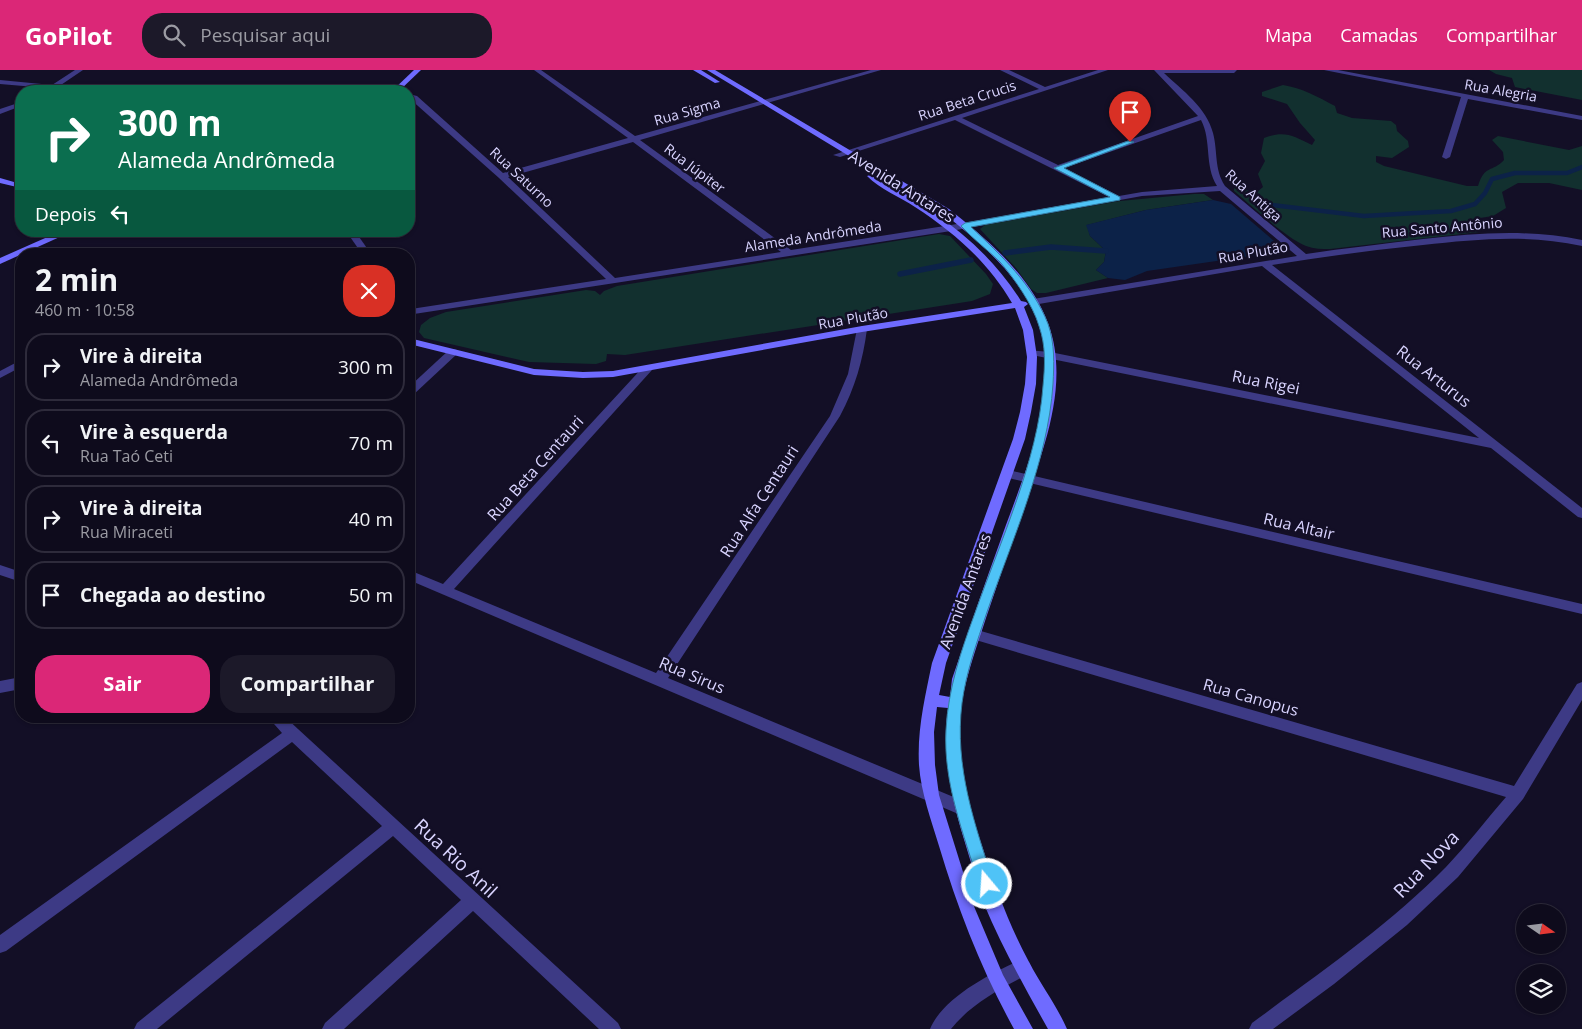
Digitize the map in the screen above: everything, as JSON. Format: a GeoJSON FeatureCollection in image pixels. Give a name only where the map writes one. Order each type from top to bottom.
{"type":"FeatureCollection","features":[{"type":"Feature","properties":{"kind":"main road"},"geometry":{"type":"LineString","coordinates":[[402,85],[418,70]]}},
{"type":"Feature","properties":{"kind":"main road","name":"Avenida Antares"},"geometry":{"type":"LineString","coordinates":[[696,70],[946,211],[1004,262],[1033,302],[1044,325],[1050,355],[1046,409],[1028,479],[959,679],[952,731],[954,762],[962,808],[992,902],[1023,968],[1058,1029]]}},
{"type":"Feature","properties":{"kind":"main road","name":"Avenida Antares"},"geometry":{"type":"LineString","coordinates":[[710,70],[759,104]]}},
{"type":"Feature","properties":{"kind":"main road","name":"Avenida Antares"},"geometry":{"type":"LineString","coordinates":[[842,153],[934,214],[971,246],[1008,287],[1018,304],[1028,330],[1031,352],[1031,378],[1027,408],[1008,474],[939,663],[930,700],[927,732],[927,756],[931,795],[965,904],[997,981],[1024,1029]]}},
{"type":"Feature","properties":{"kind":"main road"},"geometry":{"type":"LineString","coordinates":[[0,180],[15,184]]}},
{"type":"Feature","properties":{"kind":"main road"},"geometry":{"type":"LineString","coordinates":[[33,248],[56,237]]}},
{"type":"Feature","properties":{"kind":"main road"},"geometry":{"type":"LineString","coordinates":[[0,261],[15,256]]}},
{"type":"Feature","properties":{"kind":"main road","name":"Rua Plutão"},"geometry":{"type":"LineString","coordinates":[[415,342],[549,374],[613,374],[1033,302]]}},
{"type":"Feature","properties":{"kind":"main road"},"geometry":{"type":"LineString","coordinates":[[930,700],[955,703]]}},
{"type":"Feature","properties":{"kind":"street"},"geometry":{"type":"LineString","coordinates":[[58,85],[80,70]]}},
{"type":"Feature","properties":{"kind":"street","name":"Rua Júpiter"},"geometry":{"type":"LineString","coordinates":[[537,70],[789,253]]}},
{"type":"Feature","properties":{"kind":"street","name":"Rua Sigma"},"geometry":{"type":"LineString","coordinates":[[502,176],[878,70]]}},
{"type":"Feature","properties":{"kind":"street"},"geometry":{"type":"LineString","coordinates":[[1003,70],[1045,89]]}},
{"type":"Feature","properties":{"kind":"street","name":"Rua Beta Crucis"},"geometry":{"type":"LineString","coordinates":[[842,153],[1105,70]]}},
{"type":"Feature","properties":{"kind":"street","name":"Rua Alegria"},"geometry":{"type":"LineString","coordinates":[[1327,70],[1346,72],[1465,97],[1582,118]]}},
{"type":"Feature","properties":{"kind":"street"},"geometry":{"type":"LineString","coordinates":[[1158,71],[1234,71]]}},
{"type":"Feature","properties":{"kind":"street","name":"Rua Antiga"},"geometry":{"type":"LineString","coordinates":[[1158,71],[1203,117],[1209,133],[1213,174],[1222,188],[1304,257]]}},
{"type":"Feature","properties":{"kind":"street"},"geometry":{"type":"LineString","coordinates":[[0,82],[33,85]]}},
{"type":"Feature","properties":{"kind":"street"},"geometry":{"type":"LineString","coordinates":[[1446,157],[1465,97]]}},
{"type":"Feature","properties":{"kind":"street","name":"Rua Saturno"},"geometry":{"type":"LineString","coordinates":[[415,99],[502,176],[614,281]]}},
{"type":"Feature","properties":{"kind":"street"},"geometry":{"type":"LineString","coordinates":[[0,112],[15,106]]}},
{"type":"Feature","properties":{"kind":"street"},"geometry":{"type":"LineString","coordinates":[[955,117],[1117,198]]}},
{"type":"Feature","properties":{"kind":"street"},"geometry":{"type":"LineString","coordinates":[[1058,168],[1203,117]]}},
{"type":"Feature","properties":{"kind":"street","name":"Alameda Andrômeda"},"geometry":{"type":"LineString","coordinates":[[415,311],[965,226],[1117,198],[1222,188]]}},
{"type":"Feature","properties":{"kind":"street","name":"Rua Santo Antônio"},"geometry":{"type":"LineString","coordinates":[[1304,257],[1499,235],[1551,236],[1582,243]]}},
{"type":"Feature","properties":{"kind":"street"},"geometry":{"type":"LineString","coordinates":[[354,237],[363,248]]}},
{"type":"Feature","properties":{"kind":"street","name":"Rua Plutão"},"geometry":{"type":"LineString","coordinates":[[1033,302],[1304,257]]}},
{"type":"Feature","properties":{"kind":"street","name":"Rua Arturus"},"geometry":{"type":"LineString","coordinates":[[1265,264],[1582,514]]}},
{"type":"Feature","properties":{"kind":"street","name":"Rua Alfa Centauri"},"geometry":{"type":"LineString","coordinates":[[659,680],[835,416],[851,384],[858,361],[862,330]]}},
{"type":"Feature","properties":{"kind":"street"},"geometry":{"type":"LineString","coordinates":[[415,387],[453,352]]}},
{"type":"Feature","properties":{"kind":"street","name":"Rua Rigei"},"geometry":{"type":"LineString","coordinates":[[1031,352],[1495,445]]}},
{"type":"Feature","properties":{"kind":"street"},"geometry":{"type":"LineString","coordinates":[[0,375],[15,366]]}},
{"type":"Feature","properties":{"kind":"street","name":"Rua Beta Centauri"},"geometry":{"type":"LineString","coordinates":[[445,590],[648,368]]}},
{"type":"Feature","properties":{"kind":"street","name":"Rua Altair"},"geometry":{"type":"LineString","coordinates":[[1008,474],[1582,609]]}},
{"type":"Feature","properties":{"kind":"street"},"geometry":{"type":"LineString","coordinates":[[0,570],[15,575]]}},
{"type":"Feature","properties":{"kind":"street","name":"Rua Sirus"},"geometry":{"type":"LineString","coordinates":[[415,578],[962,808]]}},
{"type":"Feature","properties":{"kind":"street","name":"Rua Canopus"},"geometry":{"type":"LineString","coordinates":[[974,634],[1518,794]]}},
{"type":"Feature","properties":{"kind":"street"},"geometry":{"type":"LineString","coordinates":[[0,687],[15,684]]}},
{"type":"Feature","properties":{"kind":"street","name":"Rua Nova"},"geometry":{"type":"LineString","coordinates":[[1258,1029],[1328,978],[1401,919],[1452,872],[1518,794],[1582,688]]}},
{"type":"Feature","properties":{"kind":"street","name":"Rua Rio Anil"},"geometry":{"type":"LineString","coordinates":[[282,723],[612,1029]]}},
{"type":"Feature","properties":{"kind":"street"},"geometry":{"type":"LineString","coordinates":[[0,945],[293,733]]}},
{"type":"Feature","properties":{"kind":"street"},"geometry":{"type":"LineString","coordinates":[[143,1029],[393,826]]}},
{"type":"Feature","properties":{"kind":"street"},"geometry":{"type":"LineString","coordinates":[[331,1029],[473,900]]}},
{"type":"Feature","properties":{"kind":"street"},"geometry":{"type":"LineString","coordinates":[[939,1029],[947,1019],[972,997],[997,981],[1023,968]]}},
{"type":"Feature","properties":{"kind":"green space"},"geometry":{"type":"Polygon","coordinates":[[[1489,70],[1582,70],[1582,100],[1515,87],[1512,78],[1489,70]]]}},
{"type":"Feature","properties":{"kind":"green space"},"geometry":{"type":"Polygon","coordinates":[[[1283,85],[1322,99],[1335,106],[1337,113],[1352,118],[1391,121],[1396,125],[1397,131],[1408,141],[1409,147],[1392,158],[1376,156],[1376,162],[1384,166],[1467,186],[1478,186],[1483,174],[1504,160],[1503,152],[1492,140],[1498,136],[1569,150],[1582,146],[1582,190],[1549,183],[1518,183],[1502,192],[1506,208],[1493,216],[1473,219],[1479,232],[1330,249],[1306,246],[1279,229],[1234,191],[1234,188],[1257,192],[1263,187],[1258,174],[1265,161],[1261,153],[1264,138],[1283,134],[1312,145],[1315,140],[1287,104],[1262,96],[1262,92],[1283,85]]]}},
{"type":"Feature","properties":{"kind":"green space"},"geometry":{"type":"Polygon","coordinates":[[[1204,194],[1213,200],[1146,210],[1087,225],[1090,236],[1106,251],[1104,262],[1096,270],[1108,278],[1046,293],[1037,293],[1031,289],[1016,268],[980,229],[985,225],[1120,201],[1204,194]]]}},
{"type":"Feature","properties":{"kind":"green space"},"geometry":{"type":"Polygon","coordinates":[[[939,234],[950,236],[986,274],[993,284],[990,294],[972,301],[625,355],[607,354],[606,361],[596,364],[529,362],[424,338],[419,332],[421,325],[430,318],[446,312],[586,290],[595,291],[600,295],[604,291],[617,286],[939,234]]]}},
{"type":"Feature","properties":{"kind":"water"},"geometry":{"type":"Polygon","coordinates":[[[1213,200],[1231,204],[1274,241],[1278,249],[1272,253],[1147,271],[1125,280],[1108,278],[1096,270],[1104,262],[1106,251],[1090,236],[1086,225],[1146,210],[1213,200]]]}},
{"type":"Feature","properties":{"kind":"waterway"},"geometry":{"type":"LineString","coordinates":[[1255,203],[1364,216],[1451,211],[1475,204],[1485,193],[1492,179],[1515,173],[1567,173],[1582,167]]}},
{"type":"Feature","properties":{"kind":"waterway"},"geometry":{"type":"LineString","coordinates":[[1005,253],[1051,247],[1106,251]]}},
{"type":"Feature","properties":{"kind":"waterway"},"geometry":{"type":"LineString","coordinates":[[900,274],[971,260]]}},
{"type":"Feature","properties":{"kind":"route"},"geometry":{"type":"LineString","coordinates":[[987,884],[962,808],[954,762],[952,731],[955,703],[959,679],[1040,442],[1050,376],[1050,355],[1044,325],[1033,302],[1004,262],[983,240],[965,226],[1117,198],[1058,168],[1130,142]]}}]}
